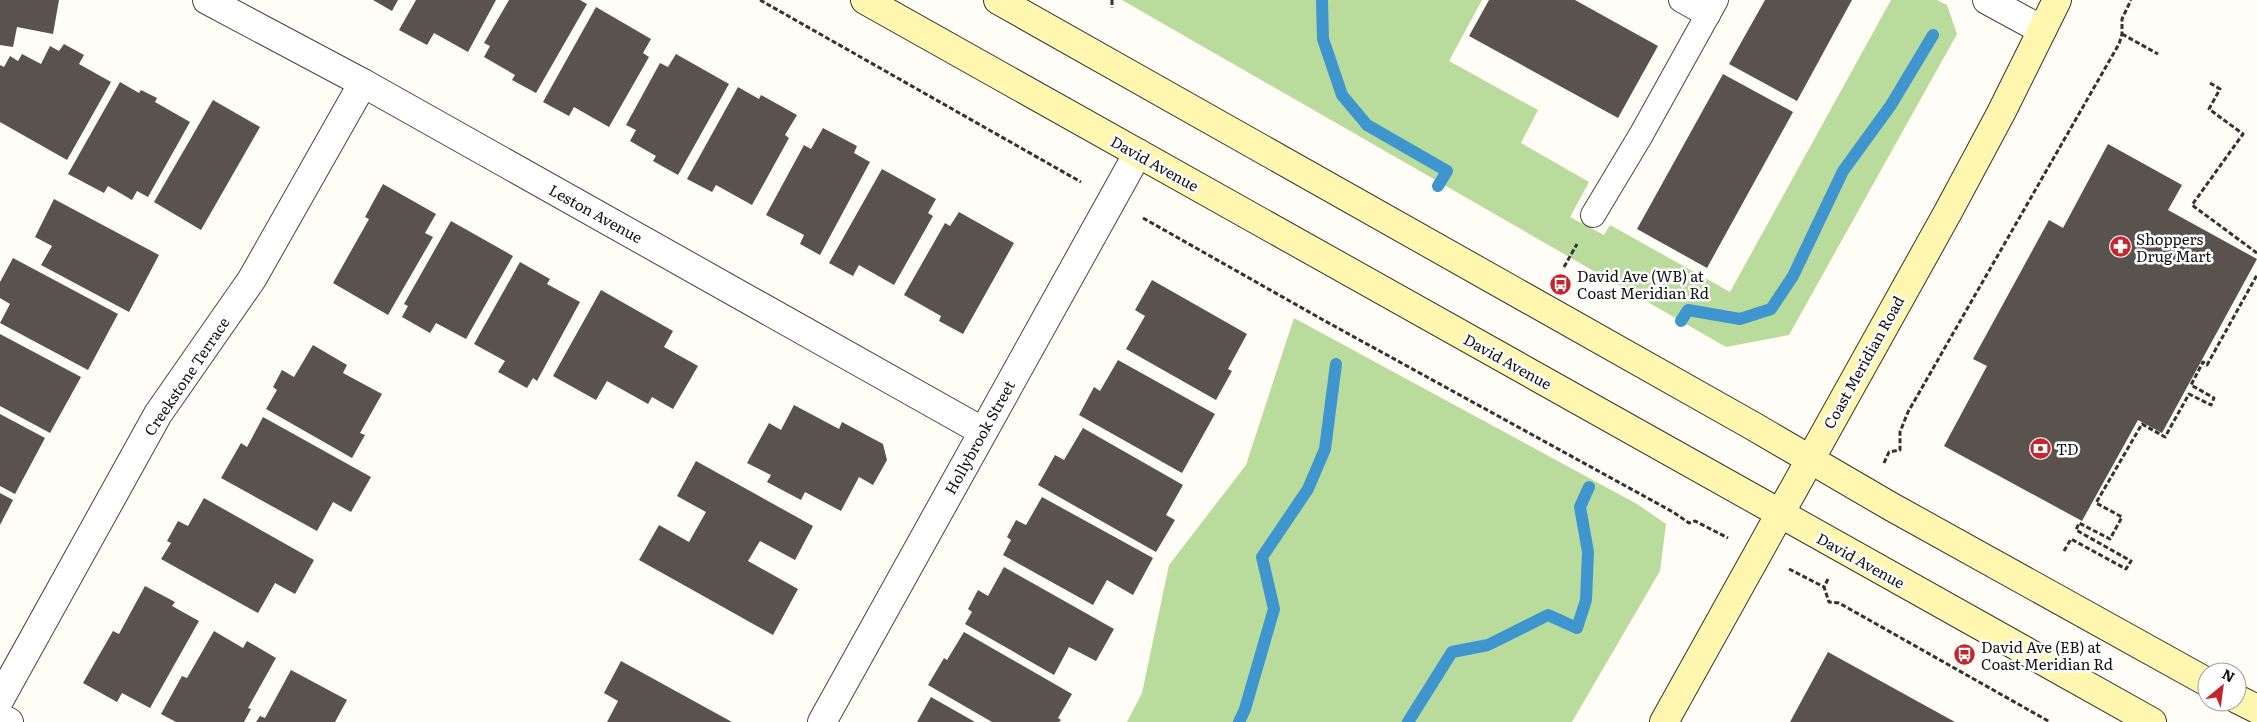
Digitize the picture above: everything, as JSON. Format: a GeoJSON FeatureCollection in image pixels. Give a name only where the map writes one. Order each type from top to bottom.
{"type":"FeatureCollection","features":[{"type":"Feature","properties":{"kind":"main road","name":"David Avenue"},"geometry":{"type":"LineString","coordinates":[[865,0],[2152,722]]}},
{"type":"Feature","properties":{"kind":"main road"},"geometry":{"type":"LineString","coordinates":[[998,0],[1958,545],[2197,676]]}},
{"type":"Feature","properties":{"kind":"main road","name":"Coast Meridian Road"},"geometry":{"type":"LineString","coordinates":[[1664,722],[1970,170],[2057,0]]}},
{"type":"Feature","properties":{"kind":"street","name":"Leston Avenue"},"geometry":{"type":"LineString","coordinates":[[207,0],[363,83],[982,431]]}},
{"type":"Feature","properties":{"kind":"street"},"geometry":{"type":"LineString","coordinates":[[1987,0],[2042,30]]}},
{"type":"Feature","properties":{"kind":"street","name":"Creekstone Terrace"},"geometry":{"type":"LineString","coordinates":[[0,699],[158,414],[252,279],[363,83]]}},
{"type":"Feature","properties":{"kind":"street","name":"Hollybrook Street"},"geometry":{"type":"LineString","coordinates":[[822,722],[982,431],[1138,154]]}},
{"type":"Feature","properties":{"kind":"street"},"geometry":{"type":"LineString","coordinates":[[0,717],[9,722]]}},
{"type":"Feature","properties":{"kind":"lane"},"geometry":{"type":"LineString","coordinates":[[1593,215],[1712,7],[1681,0]]}},
{"type":"Feature","properties":{"kind":"path"},"geometry":{"type":"LineString","coordinates":[[760,0],[1084,184]]}},
{"type":"Feature","properties":{"kind":"path"},"geometry":{"type":"LineString","coordinates":[[1112,0],[1112,8]]}},
{"type":"Feature","properties":{"kind":"path"},"geometry":{"type":"LineString","coordinates":[[1889,452],[1900,450],[1900,432],[1908,412],[2117,49],[2122,34],[2122,19],[2131,0]]}},
{"type":"Feature","properties":{"kind":"path"},"geometry":{"type":"LineString","coordinates":[[2122,34],[2158,54]]}},
{"type":"Feature","properties":{"kind":"path"},"geometry":{"type":"LineString","coordinates":[[2210,83],[2220,89],[2209,109],[2243,134],[2192,205],[2257,253]]}},
{"type":"Feature","properties":{"kind":"path"},"geometry":{"type":"LineString","coordinates":[[1136,215],[1325,322],[1673,512],[1688,523],[1695,521]]}},
{"type":"Feature","properties":{"kind":"path"},"geometry":{"type":"LineString","coordinates":[[2064,551],[2071,539],[2126,569],[2131,561],[2076,530],[2080,523],[2110,539],[2122,517],[2096,503],[2142,424],[2165,437],[2189,394],[2211,405],[2214,398],[2191,385],[2203,362],[2207,365],[2257,275]]}},
{"type":"Feature","properties":{"kind":"path"},"geometry":{"type":"LineString","coordinates":[[1824,587],[1829,602],[1839,603],[2050,722]]}},
{"type":"Feature","properties":{"kind":"green space"},"geometry":{"type":"Polygon","coordinates":[[[1122,0],[1482,0],[1449,61],[1538,110],[1521,143],[1589,182],[1570,217],[1604,235],[1610,225],[1730,292],[1891,0],[1937,0],[1947,5],[1957,34],[1789,335],[1726,347],[1122,0]]]}},
{"type":"Feature","properties":{"kind":"green space"},"geometry":{"type":"Polygon","coordinates":[[[1294,318],[1637,504],[1666,524],[1660,571],[1572,722],[1127,722],[1142,693],[1169,565],[1246,465],[1294,318]]]}},
{"type":"Feature","properties":{"kind":"building"},"geometry":{"type":"Polygon","coordinates":[[[0,0],[59,0],[53,34],[17,27],[13,47],[0,45],[0,0]]]}},
{"type":"Feature","properties":{"kind":"building"},"geometry":{"type":"Polygon","coordinates":[[[373,0],[398,0],[392,11],[373,0]]]}},
{"type":"Feature","properties":{"kind":"building"},"geometry":{"type":"Polygon","coordinates":[[[416,0],[496,0],[468,52],[434,33],[427,45],[399,30],[416,0]]]}},
{"type":"Feature","properties":{"kind":"building"},"geometry":{"type":"Polygon","coordinates":[[[509,0],[580,0],[587,4],[536,93],[512,80],[515,75],[484,57],[490,46],[484,43],[509,0]]]}},
{"type":"Feature","properties":{"kind":"building"},"geometry":{"type":"Polygon","coordinates":[[[1489,0],[1575,0],[1658,46],[1618,118],[1469,36],[1489,0]]]}},
{"type":"Feature","properties":{"kind":"building"},"geometry":{"type":"Polygon","coordinates":[[[1765,0],[1852,0],[1797,101],[1729,64],[1765,0]]]}},
{"type":"Feature","properties":{"kind":"building"},"geometry":{"type":"Polygon","coordinates":[[[596,7],[651,39],[643,53],[649,57],[609,127],[574,107],[569,116],[543,102],[596,7]]]}},
{"type":"Feature","properties":{"kind":"building"},"geometry":{"type":"Polygon","coordinates":[[[64,44],[84,55],[79,64],[111,82],[67,160],[0,122],[0,65],[4,67],[10,56],[18,61],[22,54],[41,64],[50,46],[59,51],[64,44]]]}},
{"type":"Feature","properties":{"kind":"building"},"geometry":{"type":"Polygon","coordinates":[[[676,54],[729,84],[678,175],[653,161],[656,156],[630,141],[636,130],[626,125],[660,63],[668,67],[676,54]]]}},
{"type":"Feature","properties":{"kind":"building"},"geometry":{"type":"Polygon","coordinates":[[[1723,74],[1793,112],[1707,268],[1637,229],[1723,74]]]}},
{"type":"Feature","properties":{"kind":"building"},"geometry":{"type":"Polygon","coordinates":[[[120,82],[139,93],[141,90],[157,98],[155,102],[190,122],[148,197],[137,191],[132,200],[108,186],[104,193],[68,174],[120,82]]]}},
{"type":"Feature","properties":{"kind":"building"},"geometry":{"type":"Polygon","coordinates":[[[738,87],[759,99],[761,95],[797,115],[785,135],[789,138],[752,205],[716,185],[712,192],[687,179],[738,87]]]}},
{"type":"Feature","properties":{"kind":"building"},"geometry":{"type":"Polygon","coordinates":[[[213,100],[260,127],[201,230],[154,202],[213,100]]]}},
{"type":"Feature","properties":{"kind":"building"},"geometry":{"type":"Polygon","coordinates":[[[823,128],[857,146],[854,153],[870,162],[820,255],[800,244],[804,235],[766,215],[804,145],[811,149],[823,128]]]}},
{"type":"Feature","properties":{"kind":"building"},"geometry":{"type":"Polygon","coordinates":[[[2108,144],[2182,185],[2168,210],[2257,259],[2162,433],[2138,420],[2082,521],[1944,446],[1987,366],[1973,359],[2049,220],[2063,228],[2108,144]]]}},
{"type":"Feature","properties":{"kind":"building"},"geometry":{"type":"Polygon","coordinates":[[[882,169],[936,199],[928,213],[933,216],[894,285],[859,265],[853,276],[829,263],[882,169]]]}},
{"type":"Feature","properties":{"kind":"building"},"geometry":{"type":"Polygon","coordinates":[[[383,184],[436,214],[425,233],[433,237],[388,315],[333,283],[369,219],[365,217],[383,184]]]}},
{"type":"Feature","properties":{"kind":"building"},"geometry":{"type":"Polygon","coordinates":[[[54,199],[159,255],[129,312],[41,265],[52,246],[35,237],[54,199]]]}},
{"type":"Feature","properties":{"kind":"building"},"geometry":{"type":"Polygon","coordinates":[[[959,212],[1014,243],[963,334],[939,321],[941,316],[904,295],[945,223],[950,226],[959,212]]]}},
{"type":"Feature","properties":{"kind":"building"},"geometry":{"type":"Polygon","coordinates":[[[451,221],[513,256],[466,339],[436,323],[430,333],[402,317],[408,306],[404,304],[451,221]]]}},
{"type":"Feature","properties":{"kind":"building"},"geometry":{"type":"Polygon","coordinates":[[[13,258],[118,314],[88,370],[0,323],[10,304],[0,298],[0,282],[13,258]]]}},
{"type":"Feature","properties":{"kind":"building"},"geometry":{"type":"Polygon","coordinates":[[[520,262],[550,279],[547,284],[580,302],[537,381],[533,378],[527,388],[498,372],[505,361],[474,344],[520,262]]]}},
{"type":"Feature","properties":{"kind":"building"},"geometry":{"type":"Polygon","coordinates":[[[1152,280],[1247,334],[1228,369],[1232,371],[1216,400],[1126,349],[1145,316],[1135,310],[1152,280]]]}},
{"type":"Feature","properties":{"kind":"building"},"geometry":{"type":"Polygon","coordinates":[[[601,290],[673,331],[664,347],[698,366],[673,409],[652,397],[648,404],[607,381],[596,400],[553,376],[601,290]]]}},
{"type":"Feature","properties":{"kind":"building"},"geometry":{"type":"Polygon","coordinates":[[[0,334],[81,377],[50,433],[0,406],[0,334]]]}},
{"type":"Feature","properties":{"kind":"building"},"geometry":{"type":"Polygon","coordinates":[[[313,345],[347,365],[343,373],[382,394],[360,433],[365,435],[352,458],[266,409],[277,390],[273,387],[282,370],[294,377],[313,345]]]}},
{"type":"Feature","properties":{"kind":"building"},"geometry":{"type":"Polygon","coordinates":[[[1118,360],[1215,414],[1182,473],[1079,415],[1094,387],[1100,391],[1118,360]]]}},
{"type":"Feature","properties":{"kind":"building"},"geometry":{"type":"Polygon","coordinates":[[[794,405],[839,429],[842,422],[883,444],[887,460],[873,485],[859,477],[841,511],[805,492],[801,500],[767,482],[771,475],[747,463],[769,423],[781,430],[794,405]]]}},
{"type":"Feature","properties":{"kind":"building"},"geometry":{"type":"Polygon","coordinates":[[[0,414],[45,438],[15,494],[0,486],[0,414]]]}},
{"type":"Feature","properties":{"kind":"building"},"geometry":{"type":"Polygon","coordinates":[[[263,417],[371,477],[351,512],[333,502],[317,531],[221,478],[241,443],[247,447],[263,417]]]}},
{"type":"Feature","properties":{"kind":"building"},"geometry":{"type":"Polygon","coordinates":[[[1083,428],[1183,485],[1166,515],[1175,520],[1156,552],[1038,485],[1055,455],[1064,460],[1083,428]]]}},
{"type":"Feature","properties":{"kind":"building"},"geometry":{"type":"Polygon","coordinates":[[[696,461],[813,526],[795,560],[760,541],[748,561],[798,589],[773,635],[639,560],[659,525],[689,542],[706,512],[677,496],[696,461]]]}},
{"type":"Feature","properties":{"kind":"building"},"geometry":{"type":"Polygon","coordinates":[[[0,493],[13,500],[0,525],[0,493]]]}},
{"type":"Feature","properties":{"kind":"building"},"geometry":{"type":"Polygon","coordinates":[[[1042,497],[1153,558],[1133,595],[1107,580],[1093,605],[1003,555],[1011,540],[1007,537],[1016,520],[1026,525],[1042,497]]]}},
{"type":"Feature","properties":{"kind":"building"},"geometry":{"type":"Polygon","coordinates":[[[204,498],[314,560],[295,594],[275,583],[258,613],[161,559],[171,543],[167,541],[178,521],[188,526],[204,498]]]}},
{"type":"Feature","properties":{"kind":"building"},"geometry":{"type":"Polygon","coordinates":[[[1004,567],[1114,629],[1096,661],[1069,647],[1054,675],[965,624],[972,612],[968,609],[978,590],[988,596],[1004,567]]]}},
{"type":"Feature","properties":{"kind":"building"},"geometry":{"type":"Polygon","coordinates":[[[145,586],[175,602],[172,606],[199,621],[150,708],[122,693],[117,702],[83,683],[113,631],[119,634],[145,586]]]}},
{"type":"Feature","properties":{"kind":"building"},"geometry":{"type":"Polygon","coordinates":[[[214,631],[243,648],[247,641],[276,658],[248,708],[251,709],[244,722],[176,722],[161,714],[182,676],[187,678],[214,631]]]}},
{"type":"Feature","properties":{"kind":"building"},"geometry":{"type":"Polygon","coordinates":[[[964,632],[1072,694],[1058,718],[1061,720],[1059,722],[992,722],[928,685],[944,658],[947,660],[964,632]]]}},
{"type":"Feature","properties":{"kind":"building"},"geometry":{"type":"Polygon","coordinates":[[[1828,652],[1955,722],[1790,722],[1828,652]]]}},
{"type":"Feature","properties":{"kind":"building"},"geometry":{"type":"Polygon","coordinates":[[[621,661],[732,722],[607,722],[618,701],[604,693],[621,661]]]}},
{"type":"Feature","properties":{"kind":"building"},"geometry":{"type":"Polygon","coordinates":[[[291,670],[347,700],[335,722],[256,722],[260,716],[265,718],[291,670]]]}},
{"type":"Feature","properties":{"kind":"building"},"geometry":{"type":"Polygon","coordinates":[[[931,697],[975,722],[917,722],[931,697]]]}},
{"type":"Feature","properties":{"kind":"waterway"},"geometry":{"type":"LineString","coordinates":[[1322,0],[1323,39],[1342,95],[1367,125],[1447,171],[1438,186]]}},
{"type":"Feature","properties":{"kind":"waterway"},"geometry":{"type":"LineString","coordinates":[[1681,321],[1688,310],[1740,319],[1771,309],[1793,276],[1843,171],[1891,105],[1933,35]]}},
{"type":"Feature","properties":{"kind":"waterway"},"geometry":{"type":"LineString","coordinates":[[1239,722],[1245,709],[1274,609],[1262,557],[1308,489],[1325,449],[1336,364]]}},
{"type":"Feature","properties":{"kind":"waterway"},"geometry":{"type":"LineString","coordinates":[[1408,722],[1452,652],[1488,645],[1548,615],[1577,628],[1586,600],[1588,552],[1580,507],[1589,487]]}},
{"type":"Feature","properties":{"kind":"place","name":"Shoppers Drug Mart"},"geometry":{"type":"Point","coordinates":[2120,247]}},
{"type":"Feature","properties":{"kind":"place","name":"David Ave (WB) at Coast Meridian Rd"},"geometry":{"type":"Point","coordinates":[1561,284]}},
{"type":"Feature","properties":{"kind":"place","name":"TD"},"geometry":{"type":"Point","coordinates":[2040,448]}},
{"type":"Feature","properties":{"kind":"place","name":"David Ave (EB) at Coast Meridian Rd"},"geometry":{"type":"Point","coordinates":[1965,655]}}]}
